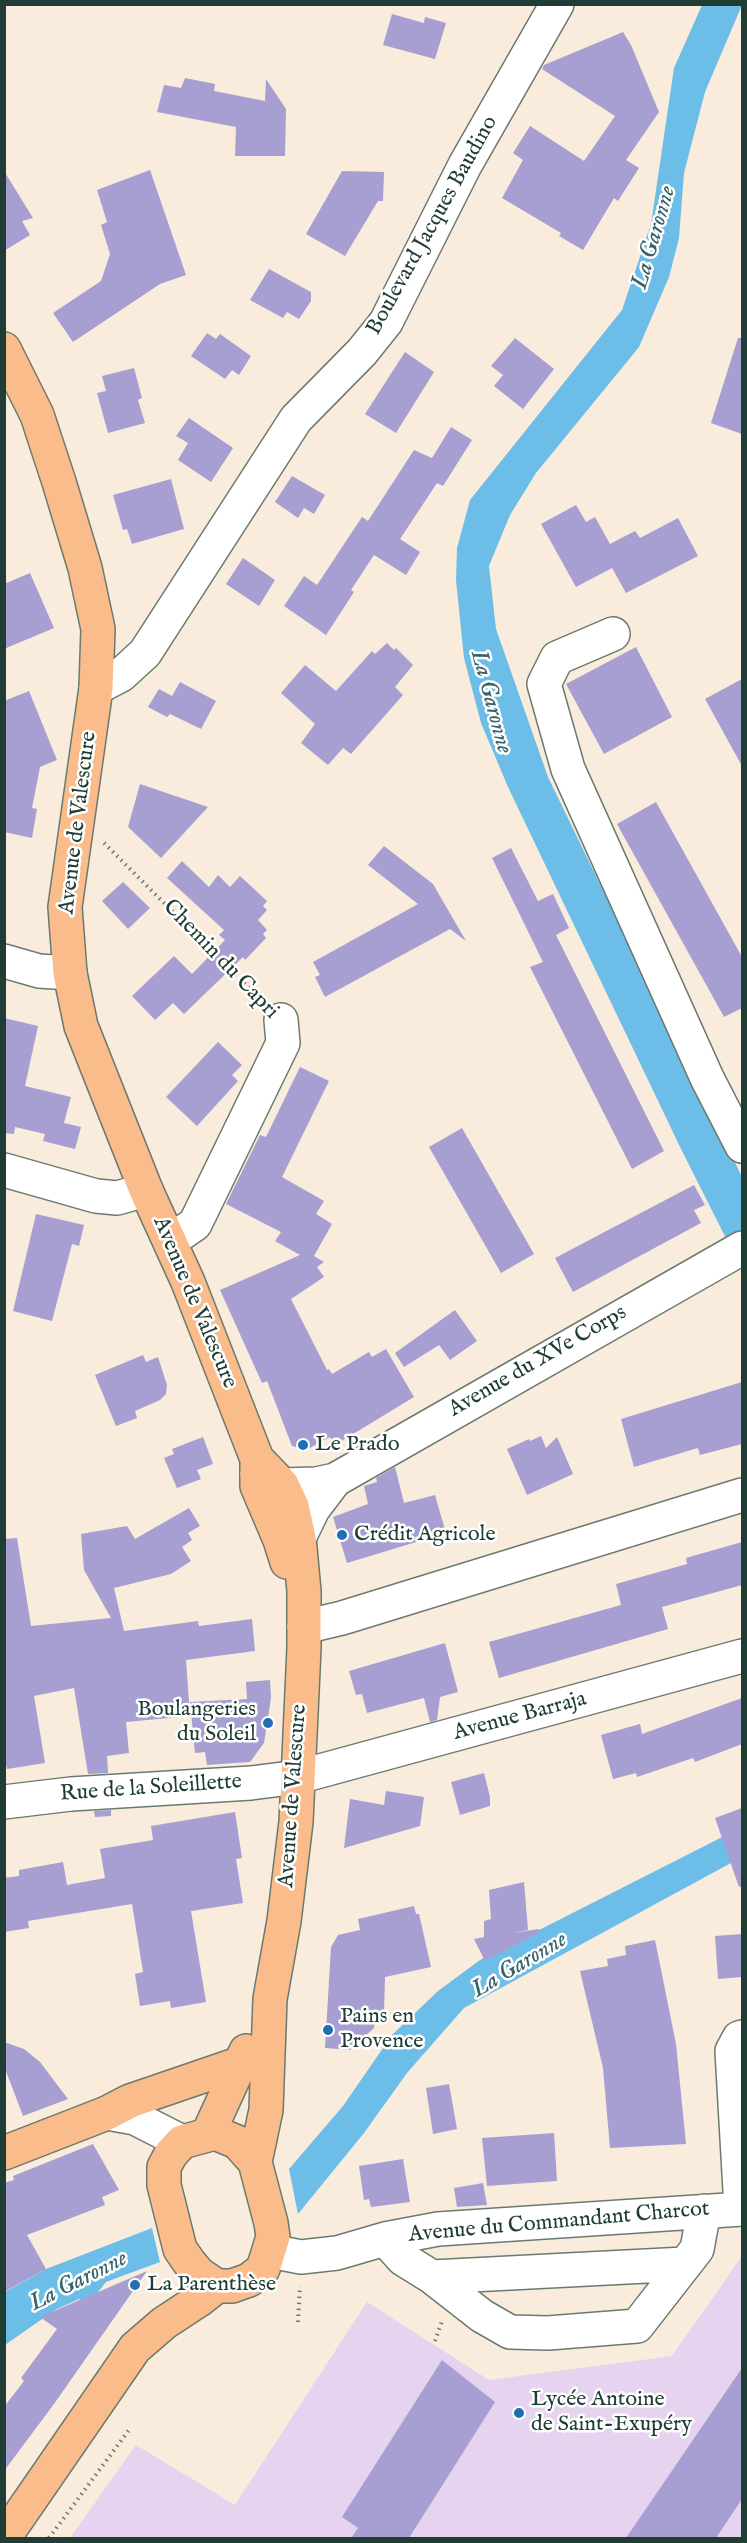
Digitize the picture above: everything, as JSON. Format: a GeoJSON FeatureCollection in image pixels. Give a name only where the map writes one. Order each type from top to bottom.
{"type":"FeatureCollection","features":[{"type":"Feature","properties":{"kind":"main road","name":"Avenue de Valescure"},"geometry":{"type":"LineString","coordinates":[[4,349],[37,415],[85,568],[98,629],[96,688],[65,907],[70,973],[81,1026],[146,1190],[170,1241],[266,1472],[292,1506],[299,1538],[304,1591],[304,1627],[296,1822],[270,1999],[266,2110],[255,2162]]}},
{"type":"Feature","properties":{"kind":"main road","name":"Avenue de Valescure"},"geometry":{"type":"LineString","coordinates":[[266,1472],[257,1486],[289,1568],[304,1591]]}},
{"type":"Feature","properties":{"kind":"main road","name":"Avenue de Valescure"},"geometry":{"type":"LineString","coordinates":[[195,2138],[241,2062],[270,1999]]}},
{"type":"Feature","properties":{"kind":"main road"},"geometry":{"type":"LineString","coordinates":[[4,2153],[106,2114],[130,2101],[241,2062]]}},
{"type":"Feature","properties":{"kind":"main road"},"geometry":{"type":"LineString","coordinates":[[228,2136],[237,2142],[255,2162],[271,2223],[273,2237],[270,2251],[263,2269],[249,2280],[232,2286],[217,2286],[199,2274],[180,2248],[169,2211],[164,2185],[164,2167],[171,2154],[195,2138],[228,2136]]}},
{"type":"Feature","properties":{"kind":"main road"},"geometry":{"type":"LineString","coordinates":[[6,2532],[135,2348],[164,2323],[217,2286]]}},
{"type":"Feature","properties":{"kind":"street","name":"Boulevard Jacques Baudino"},"geometry":{"type":"LineString","coordinates":[[96,688],[121,675],[145,653],[296,419],[362,352],[386,322],[465,165],[557,4]]}},
{"type":"Feature","properties":{"kind":"street"},"geometry":{"type":"LineString","coordinates":[[614,634],[557,658],[544,684],[568,769],[707,1078],[742,1146]]}},
{"type":"Feature","properties":{"kind":"street"},"geometry":{"type":"LineString","coordinates":[[4,961],[39,971],[70,973]]}},
{"type":"Feature","properties":{"kind":"street","name":"Chemin du Capri"},"geometry":{"type":"LineString","coordinates":[[170,1241],[195,1224],[284,1043],[281,1020]]}},
{"type":"Feature","properties":{"kind":"street"},"geometry":{"type":"LineString","coordinates":[[4,1170],[96,1196],[117,1198],[146,1190]]}},
{"type":"Feature","properties":{"kind":"street","name":"Avenue du XVe Corps"},"geometry":{"type":"LineString","coordinates":[[266,1472],[316,1484],[335,1480],[737,1251]]}},
{"type":"Feature","properties":{"kind":"street","name":"Avenue du XVe Corps"},"geometry":{"type":"LineString","coordinates":[[299,1538],[313,1509],[335,1480]]}},
{"type":"Feature","properties":{"kind":"street"},"geometry":{"type":"LineString","coordinates":[[304,1627],[342,1618],[742,1495]]}},
{"type":"Feature","properties":{"kind":"street","name":"Avenue Barraja"},"geometry":{"type":"LineString","coordinates":[[298,1776],[742,1656]]}},
{"type":"Feature","properties":{"kind":"street","name":"Rue de la Soleillette"},"geometry":{"type":"LineString","coordinates":[[4,1802],[71,1794],[251,1783],[298,1776]]}},
{"type":"Feature","properties":{"kind":"street"},"geometry":{"type":"LineString","coordinates":[[742,2037],[739,2038],[732,2051],[742,2209]]}},
{"type":"Feature","properties":{"kind":"street"},"geometry":{"type":"LineString","coordinates":[[106,2114],[135,2118],[195,2138]]}},
{"type":"Feature","properties":{"kind":"street","name":"Avenue du Commandant Charcot"},"geometry":{"type":"LineString","coordinates":[[270,2251],[301,2257],[337,2253],[385,2239],[438,2229],[742,2209]]}},
{"type":"Feature","properties":{"kind":"street"},"geometry":{"type":"LineString","coordinates":[[385,2239],[403,2259],[482,2316],[510,2332],[548,2333],[637,2326],[697,2249],[704,2211]]}},
{"type":"Feature","properties":{"kind":"street"},"geometry":{"type":"LineString","coordinates":[[442,2285],[669,2285]]}},
{"type":"Feature","properties":{"kind":"path","name":"Chemin du Capri"},"geometry":{"type":"LineString","coordinates":[[75,831],[106,844],[281,1020]]}},
{"type":"Feature","properties":{"kind":"path"},"geometry":{"type":"LineString","coordinates":[[49,2538],[129,2430]]}},
{"type":"Feature","properties":{"kind":"shaded area","name":"Lycée Antoine de Saint-Exupéry"},"geometry":{"type":"Polygon","coordinates":[[[742,2256],[742,2538],[70,2538],[136,2445],[235,2505],[367,2302],[489,2380],[672,2356],[742,2256]]]}},
{"type":"Feature","properties":{"kind":"water","name":"La Garonne"},"geometry":{"type":"Polygon","coordinates":[[[702,5],[742,5],[705,92],[684,173],[679,238],[669,277],[639,347],[536,473],[510,515],[489,566],[496,629],[548,777],[742,1177],[742,1270],[681,1149],[508,787],[481,723],[464,658],[456,580],[457,548],[470,500],[622,310],[651,224],[674,68],[702,5]]]}},
{"type":"Feature","properties":{"kind":"water","name":"La Garonne"},"geometry":{"type":"Polygon","coordinates":[[[742,1827],[742,1857],[464,2008],[407,2073],[364,2133],[298,2214],[289,2169],[343,2106],[392,2035],[438,1991],[480,1960],[742,1827]]]}},
{"type":"Feature","properties":{"kind":"water","name":"La Garonne"},"geometry":{"type":"Polygon","coordinates":[[[152,2228],[160,2262],[106,2282],[88,2305],[79,2299],[55,2310],[5,2345],[5,2292],[46,2269],[152,2228]]]}},
{"type":"Feature","properties":{"kind":"building"},"geometry":{"type":"Polygon","coordinates":[[[392,14],[424,23],[425,17],[446,23],[435,59],[383,45],[392,14]]]}},
{"type":"Feature","properties":{"kind":"building"},"geometry":{"type":"Polygon","coordinates":[[[623,32],[631,45],[659,112],[626,160],[639,168],[618,201],[614,198],[583,250],[559,236],[561,233],[502,198],[523,160],[513,153],[530,126],[584,161],[615,116],[542,69],[544,65],[623,32]]]}},
{"type":"Feature","properties":{"kind":"building"},"geometry":{"type":"Polygon","coordinates":[[[185,78],[215,84],[214,91],[265,101],[266,79],[286,109],[285,156],[235,156],[236,127],[157,112],[164,85],[181,88],[185,78]]]}},
{"type":"Feature","properties":{"kind":"building"},"geometry":{"type":"Polygon","coordinates":[[[150,170],[186,275],[160,284],[73,342],[53,313],[101,281],[110,254],[101,225],[107,222],[97,190],[150,170]]]}},
{"type":"Feature","properties":{"kind":"building"},"geometry":{"type":"Polygon","coordinates":[[[4,171],[33,218],[22,221],[30,235],[4,251],[4,171]]]}},
{"type":"Feature","properties":{"kind":"building"},"geometry":{"type":"Polygon","coordinates":[[[342,171],[384,172],[383,201],[378,201],[345,256],[306,234],[342,171]]]}},
{"type":"Feature","properties":{"kind":"building"},"geometry":{"type":"Polygon","coordinates":[[[269,269],[311,292],[311,301],[299,319],[287,312],[283,318],[250,300],[269,269]]]}},
{"type":"Feature","properties":{"kind":"building"},"geometry":{"type":"Polygon","coordinates":[[[207,333],[216,339],[220,334],[251,356],[239,375],[232,370],[225,379],[191,356],[207,333]]]}},
{"type":"Feature","properties":{"kind":"building"},"geometry":{"type":"Polygon","coordinates":[[[515,338],[554,369],[523,409],[494,386],[503,375],[491,366],[515,338]]]}},
{"type":"Feature","properties":{"kind":"building"},"geometry":{"type":"Polygon","coordinates":[[[738,338],[742,338],[742,434],[711,423],[738,338]]]}},
{"type":"Feature","properties":{"kind":"building"},"geometry":{"type":"Polygon","coordinates":[[[405,352],[434,372],[396,433],[365,414],[405,352]]]}},
{"type":"Feature","properties":{"kind":"building"},"geometry":{"type":"Polygon","coordinates":[[[134,368],[142,398],[138,400],[145,423],[108,433],[97,393],[106,391],[102,376],[134,368]]]}},
{"type":"Feature","properties":{"kind":"building"},"geometry":{"type":"Polygon","coordinates":[[[189,418],[233,448],[211,482],[178,460],[188,443],[176,436],[189,418]]]}},
{"type":"Feature","properties":{"kind":"building"},"geometry":{"type":"Polygon","coordinates":[[[451,427],[472,440],[443,486],[437,483],[400,539],[420,552],[406,575],[374,555],[351,590],[354,592],[326,635],[284,606],[304,576],[317,585],[362,517],[368,521],[414,450],[432,458],[451,427]]]}},
{"type":"Feature","properties":{"kind":"building"},"geometry":{"type":"Polygon","coordinates":[[[292,476],[325,495],[314,514],[304,508],[298,518],[275,502],[292,476]]]}},
{"type":"Feature","properties":{"kind":"building"},"geometry":{"type":"Polygon","coordinates":[[[171,479],[184,529],[132,544],[127,529],[123,530],[113,495],[171,479]]]}},
{"type":"Feature","properties":{"kind":"building"},"geometry":{"type":"Polygon","coordinates":[[[576,505],[586,522],[595,517],[610,544],[635,531],[640,538],[678,518],[698,556],[626,593],[612,568],[576,587],[541,524],[576,505]]]}},
{"type":"Feature","properties":{"kind":"building"},"geometry":{"type":"Polygon","coordinates":[[[243,558],[275,580],[259,606],[226,584],[243,558]]]}},
{"type":"Feature","properties":{"kind":"building"},"geometry":{"type":"Polygon","coordinates":[[[30,573],[54,628],[4,649],[4,584],[30,573]]]}},
{"type":"Feature","properties":{"kind":"building"},"geometry":{"type":"Polygon","coordinates":[[[387,643],[394,650],[396,648],[413,665],[395,687],[403,695],[351,754],[343,748],[328,765],[301,743],[315,724],[281,693],[305,665],[336,691],[372,651],[375,654],[387,643]]]}},
{"type":"Feature","properties":{"kind":"building"},"geometry":{"type":"Polygon","coordinates":[[[636,647],[672,717],[604,754],[566,684],[636,647]]]}},
{"type":"Feature","properties":{"kind":"building"},"geometry":{"type":"Polygon","coordinates":[[[742,679],[742,766],[705,699],[742,679]]]}},
{"type":"Feature","properties":{"kind":"building"},"geometry":{"type":"Polygon","coordinates":[[[180,682],[216,701],[201,729],[170,714],[167,717],[148,707],[159,689],[172,696],[180,682]]]}},
{"type":"Feature","properties":{"kind":"building"},"geometry":{"type":"Polygon","coordinates":[[[29,691],[57,760],[40,767],[32,808],[37,809],[32,838],[4,832],[4,701],[29,691]]]}},
{"type":"Feature","properties":{"kind":"building"},"geometry":{"type":"Polygon","coordinates":[[[140,784],[208,807],[161,858],[128,827],[140,784]]]}},
{"type":"Feature","properties":{"kind":"building"},"geometry":{"type":"Polygon","coordinates":[[[656,802],[742,957],[742,1008],[724,1017],[617,824],[656,802]]]}},
{"type":"Feature","properties":{"kind":"building"},"geometry":{"type":"Polygon","coordinates":[[[384,846],[433,884],[466,941],[450,929],[325,997],[315,977],[320,975],[313,962],[418,904],[368,865],[384,846]]]}},
{"type":"Feature","properties":{"kind":"building"},"geometry":{"type":"Polygon","coordinates":[[[511,848],[538,901],[553,894],[569,928],[556,935],[664,1151],[632,1169],[530,967],[543,962],[492,858],[511,848]]]}},
{"type":"Feature","properties":{"kind":"building"},"geometry":{"type":"Polygon","coordinates":[[[182,861],[209,887],[218,875],[230,887],[240,876],[267,901],[263,906],[267,910],[258,920],[267,930],[263,934],[266,938],[245,960],[243,957],[184,1014],[173,1003],[155,1020],[132,996],[174,956],[192,974],[225,940],[219,935],[224,930],[167,878],[182,861]]]}},
{"type":"Feature","properties":{"kind":"building"},"geometry":{"type":"Polygon","coordinates":[[[123,882],[150,908],[128,929],[102,901],[123,882]]]}},
{"type":"Feature","properties":{"kind":"building"},"geometry":{"type":"Polygon","coordinates":[[[4,1018],[38,1026],[25,1086],[71,1097],[64,1123],[81,1127],[75,1149],[43,1141],[45,1134],[15,1127],[14,1134],[4,1133],[4,1018]]]}},
{"type":"Feature","properties":{"kind":"building"},"geometry":{"type":"Polygon","coordinates":[[[218,1042],[242,1065],[232,1075],[238,1081],[197,1126],[166,1097],[218,1042]]]}},
{"type":"Feature","properties":{"kind":"building"},"geometry":{"type":"Polygon","coordinates":[[[300,1067],[329,1081],[282,1177],[324,1201],[316,1214],[332,1224],[314,1256],[324,1262],[317,1267],[324,1277],[291,1299],[327,1370],[329,1369],[332,1374],[369,1352],[372,1357],[386,1349],[414,1397],[335,1445],[330,1437],[306,1450],[292,1446],[267,1381],[262,1383],[220,1290],[300,1255],[275,1241],[281,1232],[226,1204],[260,1135],[266,1137],[300,1067]]]}},
{"type":"Feature","properties":{"kind":"building"},"geometry":{"type":"Polygon","coordinates":[[[462,1128],[534,1254],[501,1273],[429,1147],[462,1128]]]}},
{"type":"Feature","properties":{"kind":"building"},"geometry":{"type":"Polygon","coordinates":[[[694,1185],[705,1205],[694,1210],[701,1223],[573,1292],[555,1258],[694,1185]]]}},
{"type":"Feature","properties":{"kind":"building"},"geometry":{"type":"Polygon","coordinates":[[[36,1214],[84,1225],[79,1246],[72,1244],[52,1321],[13,1311],[36,1214]]]}},
{"type":"Feature","properties":{"kind":"building"},"geometry":{"type":"Polygon","coordinates":[[[455,1310],[477,1341],[450,1360],[439,1345],[404,1367],[395,1353],[455,1310]]]}},
{"type":"Feature","properties":{"kind":"building"},"geometry":{"type":"Polygon","coordinates":[[[143,1355],[146,1362],[158,1357],[167,1385],[166,1394],[160,1400],[135,1411],[137,1418],[116,1426],[95,1375],[143,1355]]]}},
{"type":"Feature","properties":{"kind":"building"},"geometry":{"type":"Polygon","coordinates":[[[742,1382],[742,1444],[700,1455],[698,1448],[634,1467],[621,1419],[742,1382]]]}},
{"type":"Feature","properties":{"kind":"building"},"geometry":{"type":"Polygon","coordinates":[[[541,1436],[546,1448],[557,1437],[573,1474],[527,1495],[507,1449],[541,1436]]]}},
{"type":"Feature","properties":{"kind":"building"},"geometry":{"type":"Polygon","coordinates":[[[203,1437],[213,1464],[197,1470],[201,1479],[177,1488],[164,1458],[174,1454],[172,1449],[203,1437]]]}},
{"type":"Feature","properties":{"kind":"building"},"geometry":{"type":"Polygon","coordinates":[[[395,1467],[404,1503],[435,1495],[446,1533],[347,1563],[333,1517],[368,1504],[364,1486],[377,1482],[376,1478],[395,1467]]]}},
{"type":"Feature","properties":{"kind":"building"},"geometry":{"type":"Polygon","coordinates":[[[189,1508],[200,1526],[188,1533],[192,1540],[182,1547],[191,1561],[171,1574],[114,1588],[124,1631],[198,1621],[199,1626],[252,1619],[255,1651],[186,1660],[190,1716],[126,1722],[129,1753],[107,1756],[108,1773],[88,1774],[74,1688],[34,1696],[45,1763],[7,1769],[4,1755],[4,1539],[17,1538],[31,1626],[111,1618],[84,1570],[81,1534],[127,1526],[135,1539],[189,1508]]]}},
{"type":"Feature","properties":{"kind":"building"},"geometry":{"type":"Polygon","coordinates":[[[742,1542],[742,1585],[662,1607],[668,1629],[499,1678],[489,1642],[621,1605],[616,1584],[687,1564],[686,1558],[742,1542]]]}},
{"type":"Feature","properties":{"kind":"building"},"geometry":{"type":"Polygon","coordinates":[[[445,1643],[458,1692],[440,1697],[437,1720],[430,1722],[424,1698],[367,1713],[362,1694],[356,1695],[349,1671],[445,1643]]]}},
{"type":"Feature","properties":{"kind":"building"},"geometry":{"type":"Polygon","coordinates":[[[270,1680],[271,1698],[264,1743],[250,1762],[207,1765],[205,1752],[195,1753],[190,1702],[247,1699],[246,1682],[270,1680]]]}},
{"type":"Feature","properties":{"kind":"building"},"geometry":{"type":"Polygon","coordinates":[[[742,1698],[742,1744],[695,1762],[693,1758],[637,1777],[636,1773],[613,1779],[601,1735],[640,1724],[642,1734],[742,1698]]]}},
{"type":"Feature","properties":{"kind":"building"},"geometry":{"type":"Polygon","coordinates":[[[484,1773],[490,1806],[460,1815],[451,1782],[484,1773]]]}},
{"type":"Feature","properties":{"kind":"building"},"geometry":{"type":"Polygon","coordinates":[[[386,1791],[424,1797],[420,1826],[344,1848],[350,1799],[384,1805],[386,1791]]]}},
{"type":"Feature","properties":{"kind":"building"},"geometry":{"type":"Polygon","coordinates":[[[742,1808],[742,1886],[739,1887],[715,1818],[742,1808]]]}},
{"type":"Feature","properties":{"kind":"building"},"geometry":{"type":"Polygon","coordinates":[[[111,1810],[111,1816],[95,1817],[94,1811],[111,1810]]]}},
{"type":"Feature","properties":{"kind":"building"},"geometry":{"type":"Polygon","coordinates":[[[235,1812],[242,1858],[236,1859],[243,1903],[191,1911],[206,2002],[171,2008],[170,2001],[140,2006],[135,1974],[143,1972],[132,1904],[28,1921],[29,1928],[4,1932],[4,1878],[19,1876],[19,1870],[63,1862],[67,1885],[105,1878],[100,1849],[153,1840],[151,1826],[235,1812]]]}},
{"type":"Feature","properties":{"kind":"building"},"geometry":{"type":"Polygon","coordinates":[[[524,1882],[528,1930],[512,1933],[539,1929],[540,1932],[485,1961],[474,1939],[484,1937],[484,1921],[491,1919],[489,1890],[524,1882]]]}},
{"type":"Feature","properties":{"kind":"building"},"geometry":{"type":"Polygon","coordinates":[[[414,1906],[416,1914],[419,1914],[431,1967],[385,1977],[384,2013],[377,2013],[374,2028],[364,2037],[364,2047],[351,2046],[351,2050],[325,2048],[331,1947],[338,1935],[360,1930],[358,1919],[414,1906]]]}},
{"type":"Feature","properties":{"kind":"building"},"geometry":{"type":"Polygon","coordinates":[[[742,1934],[742,1977],[718,1979],[715,1936],[742,1934]]]}},
{"type":"Feature","properties":{"kind":"building"},"geometry":{"type":"Polygon","coordinates":[[[655,1940],[676,2044],[686,2144],[610,2148],[603,2068],[580,1971],[608,1966],[607,1959],[626,1955],[625,1946],[655,1940]]]}},
{"type":"Feature","properties":{"kind":"building"},"geometry":{"type":"Polygon","coordinates":[[[4,2042],[24,2049],[40,2062],[68,2099],[23,2116],[4,2066],[4,2042]]]}},
{"type":"Feature","properties":{"kind":"building"},"geometry":{"type":"Polygon","coordinates":[[[449,2084],[457,2129],[433,2134],[426,2088],[449,2084]]]}},
{"type":"Feature","properties":{"kind":"building"},"geometry":{"type":"Polygon","coordinates":[[[554,2133],[557,2181],[487,2186],[482,2138],[554,2133]]]}},
{"type":"Feature","properties":{"kind":"building"},"geometry":{"type":"Polygon","coordinates":[[[93,2144],[119,2190],[102,2197],[105,2205],[27,2235],[46,2269],[4,2292],[4,2183],[14,2180],[13,2176],[93,2144]]]}},
{"type":"Feature","properties":{"kind":"building"},"geometry":{"type":"Polygon","coordinates":[[[403,2159],[410,2202],[371,2207],[369,2199],[364,2200],[359,2166],[403,2159]]]}},
{"type":"Feature","properties":{"kind":"building"},"geometry":{"type":"Polygon","coordinates":[[[483,2183],[487,2205],[457,2207],[454,2188],[483,2183]]]}},
{"type":"Feature","properties":{"kind":"building"},"geometry":{"type":"Polygon","coordinates":[[[147,2271],[4,2471],[4,2407],[24,2381],[21,2378],[57,2329],[40,2317],[147,2271]]]}},
{"type":"Feature","properties":{"kind":"building"},"geometry":{"type":"Polygon","coordinates":[[[442,2360],[495,2402],[409,2538],[351,2538],[358,2528],[342,2517],[442,2360]]]}},
{"type":"Feature","properties":{"kind":"building"},"geometry":{"type":"Polygon","coordinates":[[[742,2368],[742,2499],[716,2538],[626,2538],[742,2368]]]}},
{"type":"Feature","properties":{"kind":"place","name":"Le Prado"},"geometry":{"type":"Point","coordinates":[303,1445]}},
{"type":"Feature","properties":{"kind":"place","name":"Crédit Agricole"},"geometry":{"type":"Point","coordinates":[342,1535]}},
{"type":"Feature","properties":{"kind":"place","name":"Boulangeries du Soleil"},"geometry":{"type":"Point","coordinates":[268,1723]}},
{"type":"Feature","properties":{"kind":"place","name":"Pains en Provence"},"geometry":{"type":"Point","coordinates":[328,2030]}},
{"type":"Feature","properties":{"kind":"place","name":"La Parenthèse"},"geometry":{"type":"Point","coordinates":[135,2285]}},
{"type":"Feature","properties":{"kind":"place","name":"Lycée Antoine de Saint-Exupéry"},"geometry":{"type":"Point","coordinates":[519,2413]}}]}
